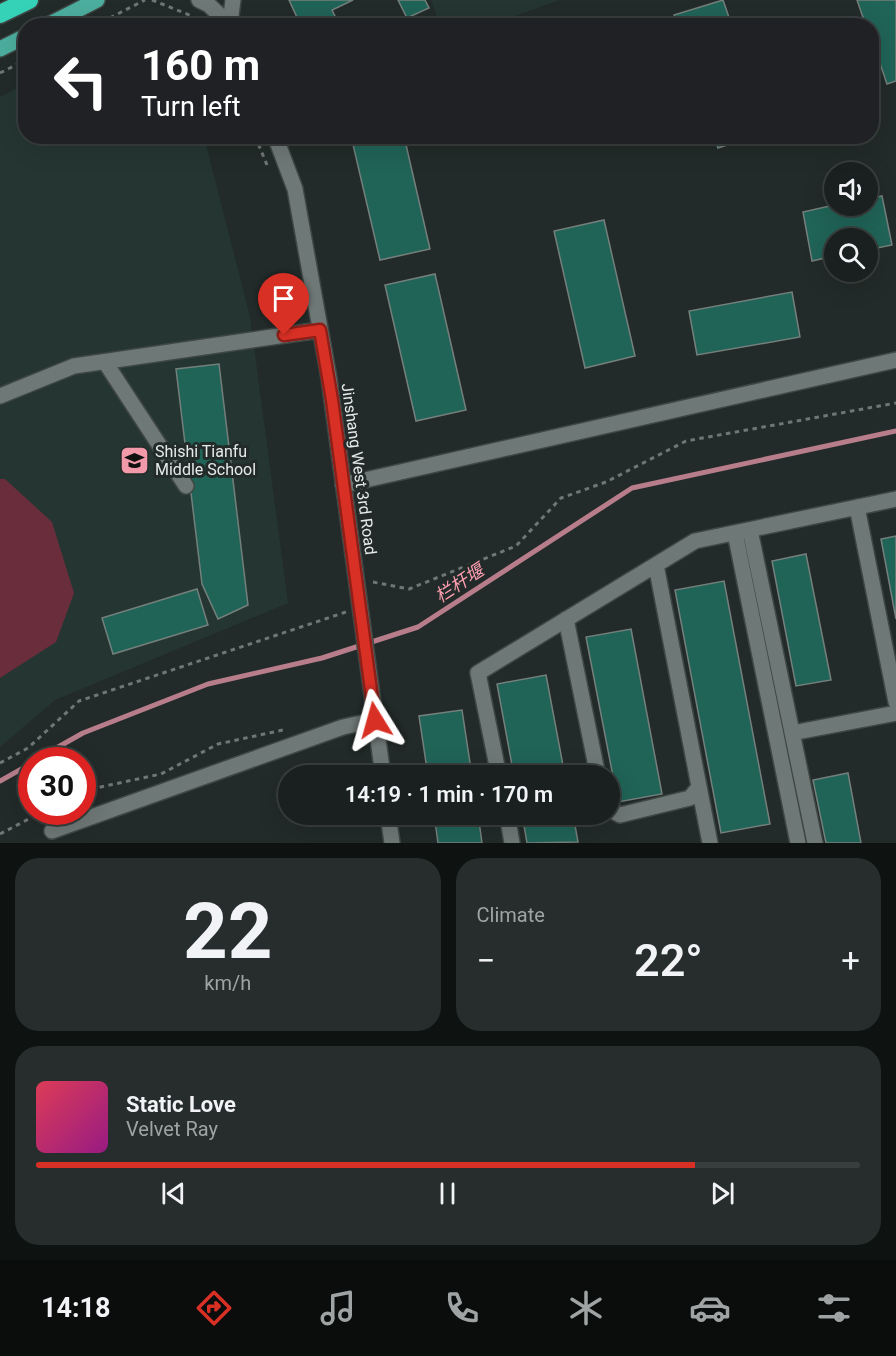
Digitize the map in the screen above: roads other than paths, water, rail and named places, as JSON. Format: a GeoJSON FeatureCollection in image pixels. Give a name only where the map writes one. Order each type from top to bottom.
{"type":"FeatureCollection","features":[{"type":"Feature","properties":{"kind":"highway"},"geometry":{"type":"LineString","coordinates":[[0,14],[29,0]]}},
{"type":"Feature","properties":{"kind":"main road"},"geometry":{"type":"LineString","coordinates":[[62,18],[97,0]]}},
{"type":"Feature","properties":{"kind":"main road"},"geometry":{"type":"LineString","coordinates":[[1,48],[18,40]]}},
{"type":"Feature","properties":{"kind":"street"},"geometry":{"type":"LineString","coordinates":[[199,0],[224,18]]}},
{"type":"Feature","properties":{"kind":"street"},"geometry":{"type":"LineString","coordinates":[[232,18],[233,0]]}},
{"type":"Feature","properties":{"kind":"street","name":"Jinshang West 3rd Road"},"geometry":{"type":"LineString","coordinates":[[278,144],[295,189],[320,330],[381,765]]}},
{"type":"Feature","properties":{"kind":"street"},"geometry":{"type":"LineString","coordinates":[[0,396],[74,366],[320,330]]}},
{"type":"Feature","properties":{"kind":"street"},"geometry":{"type":"LineString","coordinates":[[343,485],[896,360]]}},
{"type":"Feature","properties":{"kind":"street"},"geometry":{"type":"LineString","coordinates":[[105,362],[186,486]]}},
{"type":"Feature","properties":{"kind":"street"},"geometry":{"type":"LineString","coordinates":[[497,765],[478,673],[695,541],[896,499]]}},
{"type":"Feature","properties":{"kind":"street"},"geometry":{"type":"LineString","coordinates":[[857,507],[896,702]]}},
{"type":"Feature","properties":{"kind":"street"},"geometry":{"type":"LineString","coordinates":[[742,531],[792,733],[815,843]]}},
{"type":"Feature","properties":{"kind":"street"},"geometry":{"type":"LineString","coordinates":[[742,531],[798,843]]}},
{"type":"Feature","properties":{"kind":"street"},"geometry":{"type":"LineString","coordinates":[[656,565],[710,843]]}},
{"type":"Feature","properties":{"kind":"street"},"geometry":{"type":"LineString","coordinates":[[566,619],[596,765]]}},
{"type":"Feature","properties":{"kind":"street"},"geometry":{"type":"LineString","coordinates":[[792,733],[896,713]]}},
{"type":"Feature","properties":{"kind":"street"},"geometry":{"type":"LineString","coordinates":[[52,831],[343,727],[375,720]]}},
{"type":"Feature","properties":{"kind":"street"},"geometry":{"type":"LineString","coordinates":[[620,815],[690,798],[699,788]]}},
{"type":"Feature","properties":{"kind":"street"},"geometry":{"type":"LineString","coordinates":[[390,825],[392,843]]}},
{"type":"Feature","properties":{"kind":"street"},"geometry":{"type":"LineString","coordinates":[[509,825],[512,843]]}},
{"type":"Feature","properties":{"kind":"waterway","name":"栏杆堰"},"geometry":{"type":"LineString","coordinates":[[58,747],[83,733],[208,684],[322,658],[418,627],[632,488],[896,431]]}},
{"type":"Feature","properties":{"kind":"waterway","name":"栏杆堰"},"geometry":{"type":"LineString","coordinates":[[0,781],[18,771]]}},
{"type":"Feature","properties":{"kind":"place","name":"Shishi Tianfu Middle School"},"geometry":{"type":"Point","coordinates":[134,460]}}]}
